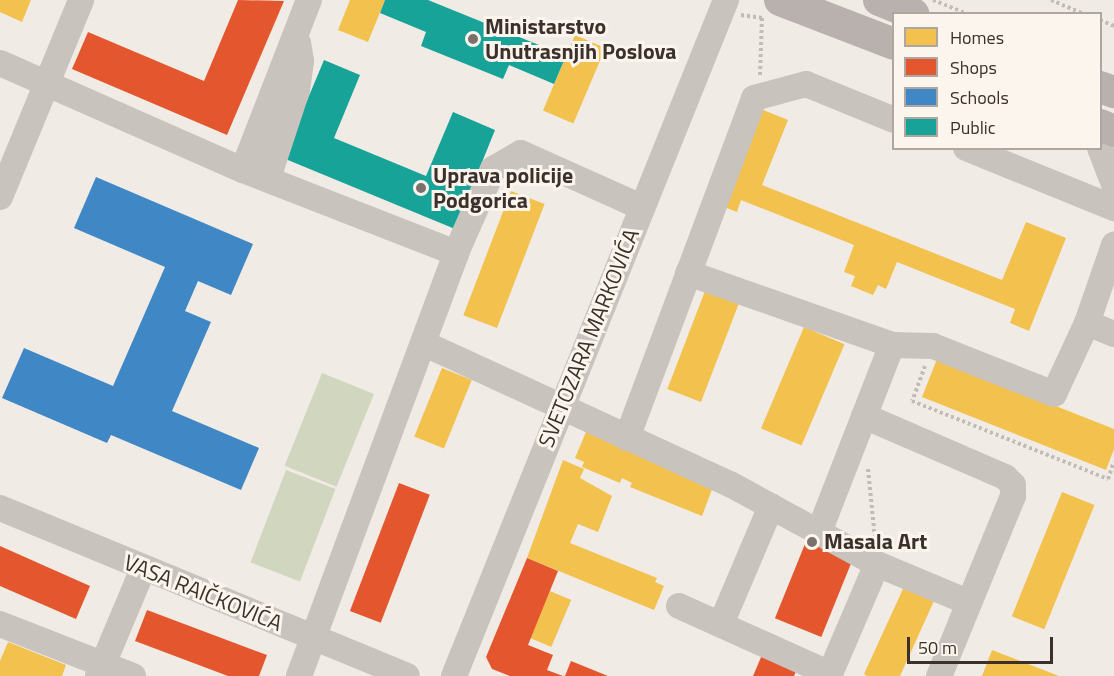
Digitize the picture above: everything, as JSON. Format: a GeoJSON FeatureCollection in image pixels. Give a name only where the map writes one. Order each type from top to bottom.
{"type":"FeatureCollection","features":[{"type":"Feature","properties":{"kind":"main road"},"geometry":{"type":"LineString","coordinates":[[879,0],[908,12]]}},
{"type":"Feature","properties":{"kind":"main road"},"geometry":{"type":"LineString","coordinates":[[771,9],[892,43]]}},
{"type":"Feature","properties":{"kind":"street"},"geometry":{"type":"LineString","coordinates":[[0,197],[49,85],[81,0]]}},
{"type":"Feature","properties":{"kind":"street"},"geometry":{"type":"LineString","coordinates":[[243,170],[309,0]]}},
{"type":"Feature","properties":{"kind":"street","name":"SVETOZARA MARKOVIĆA"},"geometry":{"type":"LineString","coordinates":[[454,676],[726,0]]}},
{"type":"Feature","properties":{"kind":"street"},"geometry":{"type":"LineString","coordinates":[[268,178],[297,90],[301,61],[296,33]]}},
{"type":"Feature","properties":{"kind":"street"},"geometry":{"type":"LineString","coordinates":[[0,63],[243,170],[456,253]]}},
{"type":"Feature","properties":{"kind":"street"},"geometry":{"type":"LineString","coordinates":[[627,438],[756,98],[806,84],[892,119]]}},
{"type":"Feature","properties":{"kind":"street"},"geometry":{"type":"LineString","coordinates":[[971,150],[1114,208]]}},
{"type":"Feature","properties":{"kind":"street"},"geometry":{"type":"LineString","coordinates":[[1101,150],[1114,184]]}},
{"type":"Feature","properties":{"kind":"street"},"geometry":{"type":"LineString","coordinates":[[299,676],[315,639],[425,344],[456,253],[493,169],[521,153],[641,207]]}},
{"type":"Feature","properties":{"kind":"street"},"geometry":{"type":"LineString","coordinates":[[688,273],[892,345],[933,346],[1054,393],[1087,323],[1114,245]]}},
{"type":"Feature","properties":{"kind":"street"},"geometry":{"type":"LineString","coordinates":[[1087,323],[1114,334]]}},
{"type":"Feature","properties":{"kind":"street"},"geometry":{"type":"LineString","coordinates":[[425,344],[563,405],[771,506],[877,564],[968,602]]}},
{"type":"Feature","properties":{"kind":"street"},"geometry":{"type":"LineString","coordinates":[[819,532],[892,345]]}},
{"type":"Feature","properties":{"kind":"street"},"geometry":{"type":"LineString","coordinates":[[864,416],[1005,477],[1013,485],[1013,496],[939,676]]}},
{"type":"Feature","properties":{"kind":"street"},"geometry":{"type":"LineString","coordinates":[[721,624],[771,506]]}},
{"type":"Feature","properties":{"kind":"street","name":"VASA RAIČKOVIĆA"},"geometry":{"type":"LineString","coordinates":[[0,508],[143,569],[407,676]]}},
{"type":"Feature","properties":{"kind":"street"},"geometry":{"type":"LineString","coordinates":[[679,606],[830,675],[877,564]]}},
{"type":"Feature","properties":{"kind":"street"},"geometry":{"type":"LineString","coordinates":[[100,670],[143,569]]}},
{"type":"Feature","properties":{"kind":"street"},"geometry":{"type":"LineString","coordinates":[[0,624],[100,670],[133,676]]}},
{"type":"Feature","properties":{"kind":"path"},"geometry":{"type":"LineString","coordinates":[[933,0],[963,12]]}},
{"type":"Feature","properties":{"kind":"path"},"geometry":{"type":"LineString","coordinates":[[1051,0],[1079,12]]}},
{"type":"Feature","properties":{"kind":"path"},"geometry":{"type":"LineString","coordinates":[[756,98],[771,9]]}},
{"type":"Feature","properties":{"kind":"path"},"geometry":{"type":"LineString","coordinates":[[933,346],[912,401],[1108,479],[1114,462]]}},
{"type":"Feature","properties":{"kind":"path"},"geometry":{"type":"LineString","coordinates":[[868,462],[877,564]]}},
{"type":"Feature","properties":{"kind":"green space"},"geometry":{"type":"Polygon","coordinates":[[[322,373],[374,394],[336,487],[285,466],[322,373]]]}},
{"type":"Feature","properties":{"kind":"green space"},"geometry":{"type":"Polygon","coordinates":[[[286,470],[335,489],[300,581],[251,562],[286,470]]]}},
{"type":"Feature","properties":{"kind":"building: Homes"},"geometry":{"type":"Polygon","coordinates":[[[0,0],[31,0],[22,22],[0,12],[0,0]]]}},
{"type":"Feature","properties":{"kind":"building: Homes"},"geometry":{"type":"Polygon","coordinates":[[[350,0],[385,0],[368,42],[338,30],[350,0]]]}},
{"type":"Feature","properties":{"kind":"building: Homes"},"geometry":{"type":"Polygon","coordinates":[[[575,35],[605,48],[573,123],[543,110],[575,35]]]}},
{"type":"Feature","properties":{"kind":"building: Homes"},"geometry":{"type":"Polygon","coordinates":[[[758,108],[788,120],[762,185],[1002,280],[1026,222],[1066,238],[1029,331],[1010,323],[1015,309],[897,262],[886,289],[878,285],[873,295],[851,286],[855,276],[844,272],[854,245],[741,200],[737,212],[719,205],[758,108]]]}},
{"type":"Feature","properties":{"kind":"building: Homes"},"geometry":{"type":"Polygon","coordinates":[[[511,191],[545,204],[497,328],[463,315],[511,191]]]}},
{"type":"Feature","properties":{"kind":"building: Homes"},"geometry":{"type":"Polygon","coordinates":[[[705,291],[739,304],[701,402],[667,389],[705,291]]]}},
{"type":"Feature","properties":{"kind":"building: Homes"},"geometry":{"type":"Polygon","coordinates":[[[804,327],[845,344],[802,445],[761,428],[804,327]]]}},
{"type":"Feature","properties":{"kind":"building: Homes"},"geometry":{"type":"Polygon","coordinates":[[[937,359],[1114,429],[1114,449],[1106,470],[922,397],[937,359]]]}},
{"type":"Feature","properties":{"kind":"building: Homes"},"geometry":{"type":"Polygon","coordinates":[[[442,368],[472,380],[444,449],[414,437],[442,368]]]}},
{"type":"Feature","properties":{"kind":"building: Homes"},"geometry":{"type":"Polygon","coordinates":[[[586,432],[714,484],[702,516],[630,487],[632,483],[622,478],[620,483],[582,467],[584,462],[575,458],[586,432]]]}},
{"type":"Feature","properties":{"kind":"building: Homes"},"geometry":{"type":"Polygon","coordinates":[[[563,460],[584,469],[580,478],[612,496],[598,532],[578,524],[570,543],[657,578],[655,582],[664,586],[654,610],[527,558],[563,460]]]}},
{"type":"Feature","properties":{"kind":"building: Homes"},"geometry":{"type":"Polygon","coordinates":[[[1062,492],[1094,505],[1044,629],[1012,616],[1062,492]]]}},
{"type":"Feature","properties":{"kind":"building: Homes"},"geometry":{"type":"Polygon","coordinates":[[[908,578],[938,592],[900,676],[867,676],[864,674],[908,578]]]}},
{"type":"Feature","properties":{"kind":"building: Homes"},"geometry":{"type":"Polygon","coordinates":[[[550,591],[571,600],[551,647],[530,638],[550,591]]]}},
{"type":"Feature","properties":{"kind":"building: Homes"},"geometry":{"type":"Polygon","coordinates":[[[8,642],[66,665],[62,676],[0,676],[0,661],[8,642]]]}},
{"type":"Feature","properties":{"kind":"building: Homes"},"geometry":{"type":"Polygon","coordinates":[[[992,650],[1059,676],[982,676],[992,650]]]}},
{"type":"Feature","properties":{"kind":"building: Shops"},"geometry":{"type":"Polygon","coordinates":[[[238,0],[284,1],[227,135],[72,69],[88,32],[204,81],[238,0]]]}},
{"type":"Feature","properties":{"kind":"building: Shops"},"geometry":{"type":"Polygon","coordinates":[[[399,483],[430,495],[381,623],[350,611],[399,483]]]}},
{"type":"Feature","properties":{"kind":"building: Shops"},"geometry":{"type":"Polygon","coordinates":[[[809,534],[855,553],[821,637],[775,618],[809,534]]]}},
{"type":"Feature","properties":{"kind":"building: Shops"},"geometry":{"type":"Polygon","coordinates":[[[0,546],[90,586],[76,619],[0,586],[0,546]]]}},
{"type":"Feature","properties":{"kind":"building: Shops"},"geometry":{"type":"Polygon","coordinates":[[[527,558],[558,571],[528,645],[553,655],[547,670],[563,676],[510,676],[492,669],[486,657],[527,558]]]}},
{"type":"Feature","properties":{"kind":"building: Shops"},"geometry":{"type":"Polygon","coordinates":[[[147,610],[267,655],[259,676],[228,676],[135,641],[147,610]]]}},
{"type":"Feature","properties":{"kind":"building: Shops"},"geometry":{"type":"Polygon","coordinates":[[[765,648],[800,662],[794,676],[753,676],[765,648]]]}},
{"type":"Feature","properties":{"kind":"building: Shops"},"geometry":{"type":"Polygon","coordinates":[[[571,661],[608,676],[565,676],[571,661]]]}},
{"type":"Feature","properties":{"kind":"building: Schools"},"geometry":{"type":"Polygon","coordinates":[[[96,177],[253,244],[231,295],[198,281],[185,311],[211,322],[172,411],[259,448],[241,490],[111,435],[107,443],[2,398],[24,348],[113,386],[165,267],[74,228],[96,177]]]}},
{"type":"Feature","properties":{"kind":"building: Public","name":"Ministarstvo Unutrasnjih Poslova"},"geometry":{"type":"Polygon","coordinates":[[[385,0],[428,0],[566,56],[554,84],[509,65],[503,79],[421,46],[426,32],[380,13],[385,0]]]}},
{"type":"Feature","properties":{"kind":"building: Public"},"geometry":{"type":"Polygon","coordinates":[[[324,60],[360,75],[334,138],[426,176],[453,112],[495,130],[455,229],[283,158],[324,60]]]}},
{"type":"Feature","properties":{"kind":"place","name":"Ministarstvo Unutrasnjih Poslova"},"geometry":{"type":"Point","coordinates":[473,39]}},
{"type":"Feature","properties":{"kind":"place","name":"Uprava policije Podgorica"},"geometry":{"type":"Point","coordinates":[421,188]}},
{"type":"Feature","properties":{"kind":"place","name":"Masala Art"},"geometry":{"type":"Point","coordinates":[812,542]}}]}
